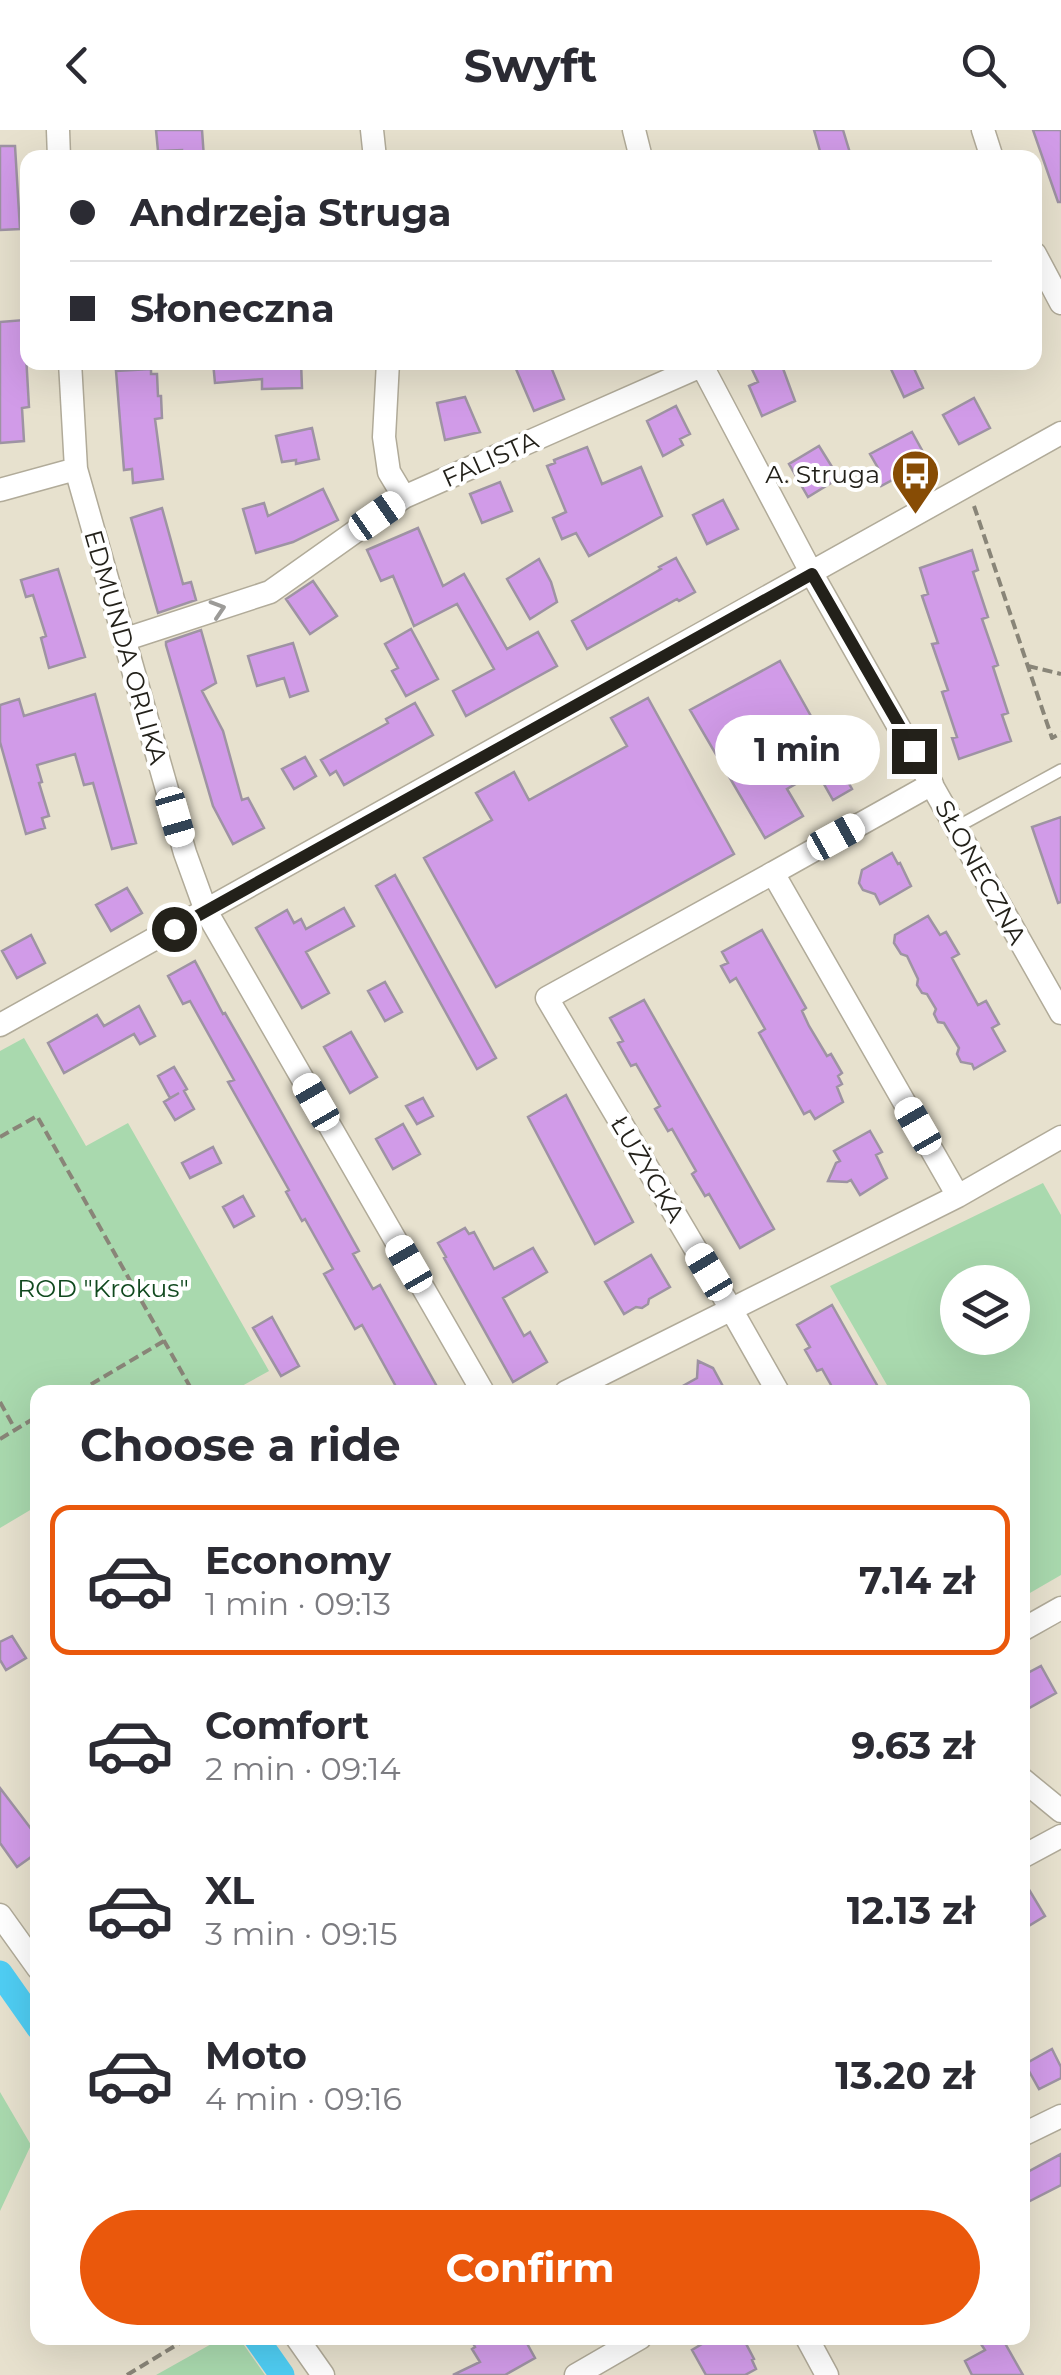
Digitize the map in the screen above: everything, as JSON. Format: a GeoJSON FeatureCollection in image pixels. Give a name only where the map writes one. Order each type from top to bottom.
{"type":"FeatureCollection","features":[{"type":"Feature","properties":{"kind":"street"},"geometry":{"type":"LineString","coordinates":[[1042,267],[1061,303]]}},
{"type":"Feature","properties":{"kind":"street","name":"EDMUNDA ORLIKA"},"geometry":{"type":"LineString","coordinates":[[70,370],[76,470],[185,853],[206,911],[479,1385]]}},
{"type":"Feature","properties":{"kind":"street"},"geometry":{"type":"LineString","coordinates":[[388,370],[384,437],[388,472],[404,497]]}},
{"type":"Feature","properties":{"kind":"street","name":"FALISTA"},"geometry":{"type":"LineString","coordinates":[[126,640],[270,592],[404,497],[688,370]]}},
{"type":"Feature","properties":{"kind":"street","name":"SŁONECZNA"},"geometry":{"type":"LineString","coordinates":[[704,370],[812,574],[1061,1013]]}},
{"type":"Feature","properties":{"kind":"street"},"geometry":{"type":"LineString","coordinates":[[0,1025],[1061,434]]}},
{"type":"Feature","properties":{"kind":"street"},"geometry":{"type":"LineString","coordinates":[[0,490],[76,470]]}},
{"type":"Feature","properties":{"kind":"street"},"geometry":{"type":"LineString","coordinates":[[932,784],[773,873],[958,1196]]}},
{"type":"Feature","properties":{"kind":"street","name":"ŁUŻYCKA"},"geometry":{"type":"LineString","coordinates":[[773,873],[547,998],[774,1385]]}},
{"type":"Feature","properties":{"kind":"street"},"geometry":{"type":"LineString","coordinates":[[580,1385],[958,1196],[1061,1136]]}},
{"type":"Feature","properties":{"kind":"street"},"geometry":{"type":"LineString","coordinates":[[1030,1625],[1061,1608]]}},
{"type":"Feature","properties":{"kind":"street"},"geometry":{"type":"LineString","coordinates":[[1030,1786],[1061,1812]]}},
{"type":"Feature","properties":{"kind":"street"},"geometry":{"type":"LineString","coordinates":[[1030,1853],[1061,1836]]}},
{"type":"Feature","properties":{"kind":"street"},"geometry":{"type":"LineString","coordinates":[[0,1915],[30,1957]]}},
{"type":"Feature","properties":{"kind":"street"},"geometry":{"type":"LineString","coordinates":[[1030,2132],[1061,2116]]}},
{"type":"Feature","properties":{"kind":"street"},"geometry":{"type":"LineString","coordinates":[[301,2345],[323,2375]]}},
{"type":"Feature","properties":{"kind":"street"},"geometry":{"type":"LineString","coordinates":[[576,2375],[628,2345]]}},
{"type":"Feature","properties":{"kind":"street"},"geometry":{"type":"LineString","coordinates":[[812,2345],[827,2375]]}},
{"type":"Feature","properties":{"kind":"lane"},"geometry":{"type":"LineString","coordinates":[[955,828],[1061,770]]}},
{"type":"Feature","properties":{"kind":"path"},"geometry":{"type":"LineString","coordinates":[[974,506],[1052,738],[1061,733]]}},
{"type":"Feature","properties":{"kind":"path"},"geometry":{"type":"LineString","coordinates":[[1028,666],[1061,674]]}},
{"type":"Feature","properties":{"kind":"path"},"geometry":{"type":"LineString","coordinates":[[0,1137],[38,1116],[190,1385]]}},
{"type":"Feature","properties":{"kind":"path"},"geometry":{"type":"LineString","coordinates":[[90,1385],[164,1341]]}},
{"type":"Feature","properties":{"kind":"path"},"geometry":{"type":"LineString","coordinates":[[0,1402],[16,1430]]}},
{"type":"Feature","properties":{"kind":"path"},"geometry":{"type":"LineString","coordinates":[[0,1438],[30,1421]]}},
{"type":"Feature","properties":{"kind":"path"},"geometry":{"type":"LineString","coordinates":[[127,2375],[176,2345]]}},
{"type":"Feature","properties":{"kind":"green space","name":"ROD \"Krokus\""},"geometry":{"type":"Polygon","coordinates":[[[24,1038],[86,1146],[128,1123],[269,1371],[244,1385],[30,1385],[30,1510],[0,1528],[0,1051],[24,1038]]]}},
{"type":"Feature","properties":{"kind":"green space"},"geometry":{"type":"Polygon","coordinates":[[[1043,1183],[1061,1215],[1061,1575],[1030,1593],[1030,1385],[887,1385],[830,1286],[1043,1183]]]}},
{"type":"Feature","properties":{"kind":"green space"},"geometry":{"type":"Polygon","coordinates":[[[0,2092],[30,2147],[0,2211],[0,2092]]]}},
{"type":"Feature","properties":{"kind":"green space"},"geometry":{"type":"Polygon","coordinates":[[[210,2345],[244,2345],[265,2375],[156,2375],[210,2345]]]}},
{"type":"Feature","properties":{"kind":"building"},"geometry":{"type":"Polygon","coordinates":[[[156,130],[202,130],[203,150],[158,150],[156,130]]]}},
{"type":"Feature","properties":{"kind":"building"},"geometry":{"type":"Polygon","coordinates":[[[814,130],[843,130],[849,150],[820,150],[814,130]]]}},
{"type":"Feature","properties":{"kind":"building"},"geometry":{"type":"Polygon","coordinates":[[[1033,130],[1061,130],[1061,202],[1058,202],[1033,130]]]}},
{"type":"Feature","properties":{"kind":"building"},"geometry":{"type":"Polygon","coordinates":[[[0,146],[15,146],[20,229],[0,230],[0,146]]]}},
{"type":"Feature","properties":{"kind":"building"},"geometry":{"type":"Polygon","coordinates":[[[20,320],[20,370],[27,370],[29,407],[22,408],[24,441],[0,443],[0,322],[20,320]]]}},
{"type":"Feature","properties":{"kind":"building"},"geometry":{"type":"Polygon","coordinates":[[[151,370],[151,374],[157,374],[162,418],[155,419],[163,479],[133,483],[132,469],[124,470],[116,371],[151,370]]]}},
{"type":"Feature","properties":{"kind":"building"},"geometry":{"type":"Polygon","coordinates":[[[214,370],[301,370],[302,388],[262,389],[262,379],[215,383],[214,370]]]}},
{"type":"Feature","properties":{"kind":"building"},"geometry":{"type":"Polygon","coordinates":[[[516,370],[552,370],[564,399],[534,411],[516,370]]]}},
{"type":"Feature","properties":{"kind":"building"},"geometry":{"type":"Polygon","coordinates":[[[752,370],[784,370],[795,401],[762,416],[749,386],[758,382],[752,370]]]}},
{"type":"Feature","properties":{"kind":"building"},"geometry":{"type":"Polygon","coordinates":[[[891,370],[915,370],[923,388],[904,397],[891,370]]]}},
{"type":"Feature","properties":{"kind":"building"},"geometry":{"type":"Polygon","coordinates":[[[465,397],[480,432],[445,440],[437,403],[465,397]]]}},
{"type":"Feature","properties":{"kind":"building"},"geometry":{"type":"Polygon","coordinates":[[[974,398],[990,428],[959,444],[943,415],[974,398]]]}},
{"type":"Feature","properties":{"kind":"building"},"geometry":{"type":"Polygon","coordinates":[[[676,406],[690,434],[680,439],[683,445],[663,456],[647,421],[676,406]]]}},
{"type":"Feature","properties":{"kind":"building"},"geometry":{"type":"Polygon","coordinates":[[[312,428],[319,459],[296,464],[296,460],[282,462],[276,436],[312,428]]]}},
{"type":"Feature","properties":{"kind":"building"},"geometry":{"type":"Polygon","coordinates":[[[912,432],[928,461],[881,486],[873,471],[878,468],[870,454],[912,432]]]}},
{"type":"Feature","properties":{"kind":"building"},"geometry":{"type":"Polygon","coordinates":[[[819,446],[839,478],[808,497],[789,464],[819,446]]]}},
{"type":"Feature","properties":{"kind":"building"},"geometry":{"type":"Polygon","coordinates":[[[587,447],[602,484],[641,467],[662,516],[589,556],[576,533],[562,539],[553,518],[566,512],[547,466],[587,447]]]}},
{"type":"Feature","properties":{"kind":"building"},"geometry":{"type":"Polygon","coordinates":[[[500,482],[512,511],[482,523],[470,494],[500,482]]]}},
{"type":"Feature","properties":{"kind":"building"},"geometry":{"type":"Polygon","coordinates":[[[323,489],[338,520],[293,542],[256,553],[243,509],[264,503],[268,516],[323,489]]]}},
{"type":"Feature","properties":{"kind":"building"},"geometry":{"type":"Polygon","coordinates":[[[723,500],[738,529],[707,544],[693,515],[723,500]]]}},
{"type":"Feature","properties":{"kind":"building"},"geometry":{"type":"Polygon","coordinates":[[[162,508],[183,584],[191,582],[196,600],[158,613],[131,518],[162,508]]]}},
{"type":"Feature","properties":{"kind":"building"},"geometry":{"type":"Polygon","coordinates":[[[418,528],[443,586],[464,574],[507,649],[538,632],[557,666],[466,716],[453,691],[494,669],[457,604],[414,626],[393,576],[381,581],[367,550],[418,528]]]}},
{"type":"Feature","properties":{"kind":"building"},"geometry":{"type":"Polygon","coordinates":[[[972,550],[978,570],[973,572],[988,617],[982,619],[998,665],[993,667],[1008,713],[1002,715],[1011,741],[959,759],[952,738],[957,737],[942,692],[948,690],[932,644],[938,643],[922,596],[928,594],[920,568],[972,550]]]}},
{"type":"Feature","properties":{"kind":"building"},"geometry":{"type":"Polygon","coordinates":[[[676,558],[695,592],[587,649],[572,621],[676,558]]]}},
{"type":"Feature","properties":{"kind":"building"},"geometry":{"type":"Polygon","coordinates":[[[539,559],[557,602],[530,619],[507,579],[539,559]]]}},
{"type":"Feature","properties":{"kind":"building"},"geometry":{"type":"Polygon","coordinates":[[[58,569],[85,657],[49,668],[41,638],[46,636],[33,595],[26,597],[21,580],[58,569]]]}},
{"type":"Feature","properties":{"kind":"building"},"geometry":{"type":"Polygon","coordinates":[[[313,581],[337,616],[310,634],[286,599],[313,581]]]}},
{"type":"Feature","properties":{"kind":"building"},"geometry":{"type":"Polygon","coordinates":[[[411,629],[438,679],[406,696],[392,671],[398,668],[385,644],[411,629]]]}},
{"type":"Feature","properties":{"kind":"building"},"geometry":{"type":"Polygon","coordinates":[[[201,630],[216,683],[202,691],[223,731],[242,800],[248,798],[264,828],[233,844],[213,806],[166,645],[201,630]]]}},
{"type":"Feature","properties":{"kind":"building"},"geometry":{"type":"Polygon","coordinates":[[[293,643],[308,691],[290,697],[284,678],[257,686],[248,656],[293,643]]]}},
{"type":"Feature","properties":{"kind":"building"},"geometry":{"type":"Polygon","coordinates":[[[780,661],[852,789],[833,800],[817,772],[787,789],[803,816],[765,838],[690,710],[780,661]]]}},
{"type":"Feature","properties":{"kind":"building"},"geometry":{"type":"Polygon","coordinates":[[[95,694],[136,843],[112,849],[93,783],[84,785],[75,754],[37,765],[49,816],[42,818],[45,828],[26,834],[0,742],[0,705],[19,699],[24,716],[95,694]]]}},
{"type":"Feature","properties":{"kind":"building"},"geometry":{"type":"Polygon","coordinates":[[[648,698],[734,854],[496,987],[424,858],[492,820],[476,793],[514,772],[529,800],[627,746],[611,718],[648,698]]]}},
{"type":"Feature","properties":{"kind":"building"},"geometry":{"type":"Polygon","coordinates":[[[415,703],[433,735],[344,785],[336,771],[330,775],[321,760],[388,723],[386,719],[415,703]]]}},
{"type":"Feature","properties":{"kind":"building"},"geometry":{"type":"Polygon","coordinates":[[[305,757],[316,776],[294,789],[282,769],[305,757]]]}},
{"type":"Feature","properties":{"kind":"building"},"geometry":{"type":"Polygon","coordinates":[[[1061,817],[1061,902],[1058,903],[1032,827],[1061,817]]]}},
{"type":"Feature","properties":{"kind":"building"},"geometry":{"type":"Polygon","coordinates":[[[892,853],[911,886],[880,904],[875,894],[863,890],[859,883],[862,870],[892,853]]]}},
{"type":"Feature","properties":{"kind":"building"},"geometry":{"type":"Polygon","coordinates":[[[395,875],[496,1058],[477,1069],[376,886],[395,875]]]}},
{"type":"Feature","properties":{"kind":"building"},"geometry":{"type":"Polygon","coordinates":[[[127,888],[142,913],[111,931],[96,905],[127,888]]]}},
{"type":"Feature","properties":{"kind":"building"},"geometry":{"type":"Polygon","coordinates":[[[344,908],[354,926],[306,952],[329,993],[302,1008],[256,928],[287,910],[294,923],[301,919],[306,929],[344,908]]]}},
{"type":"Feature","properties":{"kind":"building"},"geometry":{"type":"Polygon","coordinates":[[[928,916],[940,935],[946,932],[959,954],[952,958],[978,1005],[986,1001],[999,1024],[992,1028],[1005,1051],[974,1069],[972,1064],[961,1062],[959,1048],[944,1023],[938,1022],[927,994],[917,985],[907,956],[894,943],[895,935],[928,916]]]}},
{"type":"Feature","properties":{"kind":"building"},"geometry":{"type":"Polygon","coordinates":[[[762,930],[806,1008],[802,1011],[809,1026],[842,1073],[838,1076],[842,1084],[837,1087],[843,1102],[815,1119],[810,1111],[804,1114],[759,1033],[765,1029],[736,978],[730,982],[721,966],[728,963],[722,952],[762,930]]]}},
{"type":"Feature","properties":{"kind":"building"},"geometry":{"type":"Polygon","coordinates":[[[31,935],[45,963],[17,978],[2,951],[31,935]]]}},
{"type":"Feature","properties":{"kind":"building"},"geometry":{"type":"Polygon","coordinates":[[[195,961],[359,1251],[353,1254],[373,1289],[380,1285],[436,1385],[395,1385],[362,1325],[355,1329],[324,1274],[333,1269],[305,1219],[302,1221],[286,1192],[289,1190],[228,1082],[234,1080],[190,1001],[183,1004],[168,976],[195,961]]]}},
{"type":"Feature","properties":{"kind":"building"},"geometry":{"type":"Polygon","coordinates":[[[385,982],[402,1012],[385,1021],[368,991],[385,982]]]}},
{"type":"Feature","properties":{"kind":"building"},"geometry":{"type":"Polygon","coordinates":[[[644,1000],[774,1229],[740,1248],[709,1194],[705,1196],[692,1174],[696,1171],[672,1129],[668,1131],[655,1109],[660,1106],[636,1064],[631,1066],[618,1043],[623,1041],[610,1018],[644,1000]]]}},
{"type":"Feature","properties":{"kind":"building"},"geometry":{"type":"Polygon","coordinates":[[[139,1006],[155,1036],[140,1044],[134,1034],[64,1073],[48,1043],[97,1015],[104,1026],[139,1006]]]}},
{"type":"Feature","properties":{"kind":"building"},"geometry":{"type":"Polygon","coordinates":[[[351,1032],[377,1077],[350,1093],[324,1047],[351,1032]]]}},
{"type":"Feature","properties":{"kind":"building"},"geometry":{"type":"Polygon","coordinates":[[[174,1067],[194,1109],[175,1120],[164,1102],[179,1093],[170,1098],[158,1076],[174,1067]]]}},
{"type":"Feature","properties":{"kind":"building"},"geometry":{"type":"Polygon","coordinates":[[[566,1095],[633,1222],[595,1244],[528,1117],[566,1095]]]}},
{"type":"Feature","properties":{"kind":"building"},"geometry":{"type":"Polygon","coordinates":[[[423,1098],[433,1116],[417,1124],[406,1106],[423,1098]]]}},
{"type":"Feature","properties":{"kind":"building"},"geometry":{"type":"Polygon","coordinates":[[[403,1124],[420,1154],[393,1169],[376,1139],[403,1124]]]}},
{"type":"Feature","properties":{"kind":"building"},"geometry":{"type":"Polygon","coordinates":[[[870,1131],[882,1152],[876,1155],[887,1178],[860,1195],[851,1180],[828,1181],[840,1161],[834,1151],[870,1131]]]}},
{"type":"Feature","properties":{"kind":"building"},"geometry":{"type":"Polygon","coordinates":[[[213,1147],[221,1163],[190,1178],[182,1163],[213,1147]]]}},
{"type":"Feature","properties":{"kind":"building"},"geometry":{"type":"Polygon","coordinates":[[[243,1196],[254,1216],[234,1227],[223,1207],[243,1196]]]}},
{"type":"Feature","properties":{"kind":"building"},"geometry":{"type":"Polygon","coordinates":[[[465,1228],[469,1234],[474,1232],[494,1269],[533,1248],[547,1272],[503,1298],[524,1336],[530,1332],[547,1362],[513,1382],[438,1243],[465,1228]]]}},
{"type":"Feature","properties":{"kind":"building"},"geometry":{"type":"Polygon","coordinates":[[[651,1255],[670,1287],[642,1308],[624,1314],[605,1282],[651,1255]]]}},
{"type":"Feature","properties":{"kind":"building"},"geometry":{"type":"Polygon","coordinates":[[[832,1305],[877,1385],[831,1385],[805,1350],[810,1347],[797,1325],[832,1305]]]}},
{"type":"Feature","properties":{"kind":"building"},"geometry":{"type":"Polygon","coordinates":[[[272,1317],[299,1366],[281,1376],[253,1328],[272,1317]]]}},
{"type":"Feature","properties":{"kind":"building"},"geometry":{"type":"Polygon","coordinates":[[[698,1361],[713,1368],[722,1385],[684,1385],[697,1378],[698,1361]]]}},
{"type":"Feature","properties":{"kind":"building"},"geometry":{"type":"Polygon","coordinates":[[[12,1636],[26,1658],[6,1670],[0,1660],[0,1642],[12,1636]]]}},
{"type":"Feature","properties":{"kind":"building"},"geometry":{"type":"Polygon","coordinates":[[[1041,1666],[1056,1693],[1030,1708],[1030,1672],[1041,1666]]]}},
{"type":"Feature","properties":{"kind":"building"},"geometry":{"type":"Polygon","coordinates":[[[0,1788],[30,1827],[30,1858],[17,1867],[0,1843],[0,1788]]]}},
{"type":"Feature","properties":{"kind":"building"},"geometry":{"type":"Polygon","coordinates":[[[1030,1891],[1045,1916],[1030,1925],[1030,1891]]]}},
{"type":"Feature","properties":{"kind":"building"},"geometry":{"type":"Polygon","coordinates":[[[1052,2049],[1061,2067],[1061,2078],[1039,2089],[1030,2073],[1030,2061],[1052,2049]]]}},
{"type":"Feature","properties":{"kind":"building"},"geometry":{"type":"Polygon","coordinates":[[[1061,2154],[1061,2185],[1030,2201],[1030,2171],[1061,2154]]]}},
{"type":"Feature","properties":{"kind":"building"},"geometry":{"type":"Polygon","coordinates":[[[528,2345],[535,2358],[505,2375],[453,2375],[480,2362],[472,2349],[528,2345]]]}},
{"type":"Feature","properties":{"kind":"building"},"geometry":{"type":"Polygon","coordinates":[[[700,2345],[747,2345],[756,2369],[745,2375],[706,2375],[692,2350],[700,2345]]]}},
{"type":"Feature","properties":{"kind":"building"},"geometry":{"type":"Polygon","coordinates":[[[982,2345],[1006,2345],[1023,2375],[972,2375],[965,2361],[985,2350],[982,2345]]]}},
{"type":"Feature","properties":{"kind":"waterway"},"geometry":{"type":"LineString","coordinates":[[0,1973],[30,2016]]}},
{"type":"Feature","properties":{"kind":"waterway"},"geometry":{"type":"LineString","coordinates":[[261,2345],[282,2375]]}},
{"type":"Feature","properties":{"kind":"place","name":"A. Struga"},"geometry":{"type":"Point","coordinates":[915,516]}},
{"type":"Feature","properties":{"kind":"route"},"geometry":{"type":"LineString","coordinates":[[174,929],[812,574],[914,751]]}}]}
